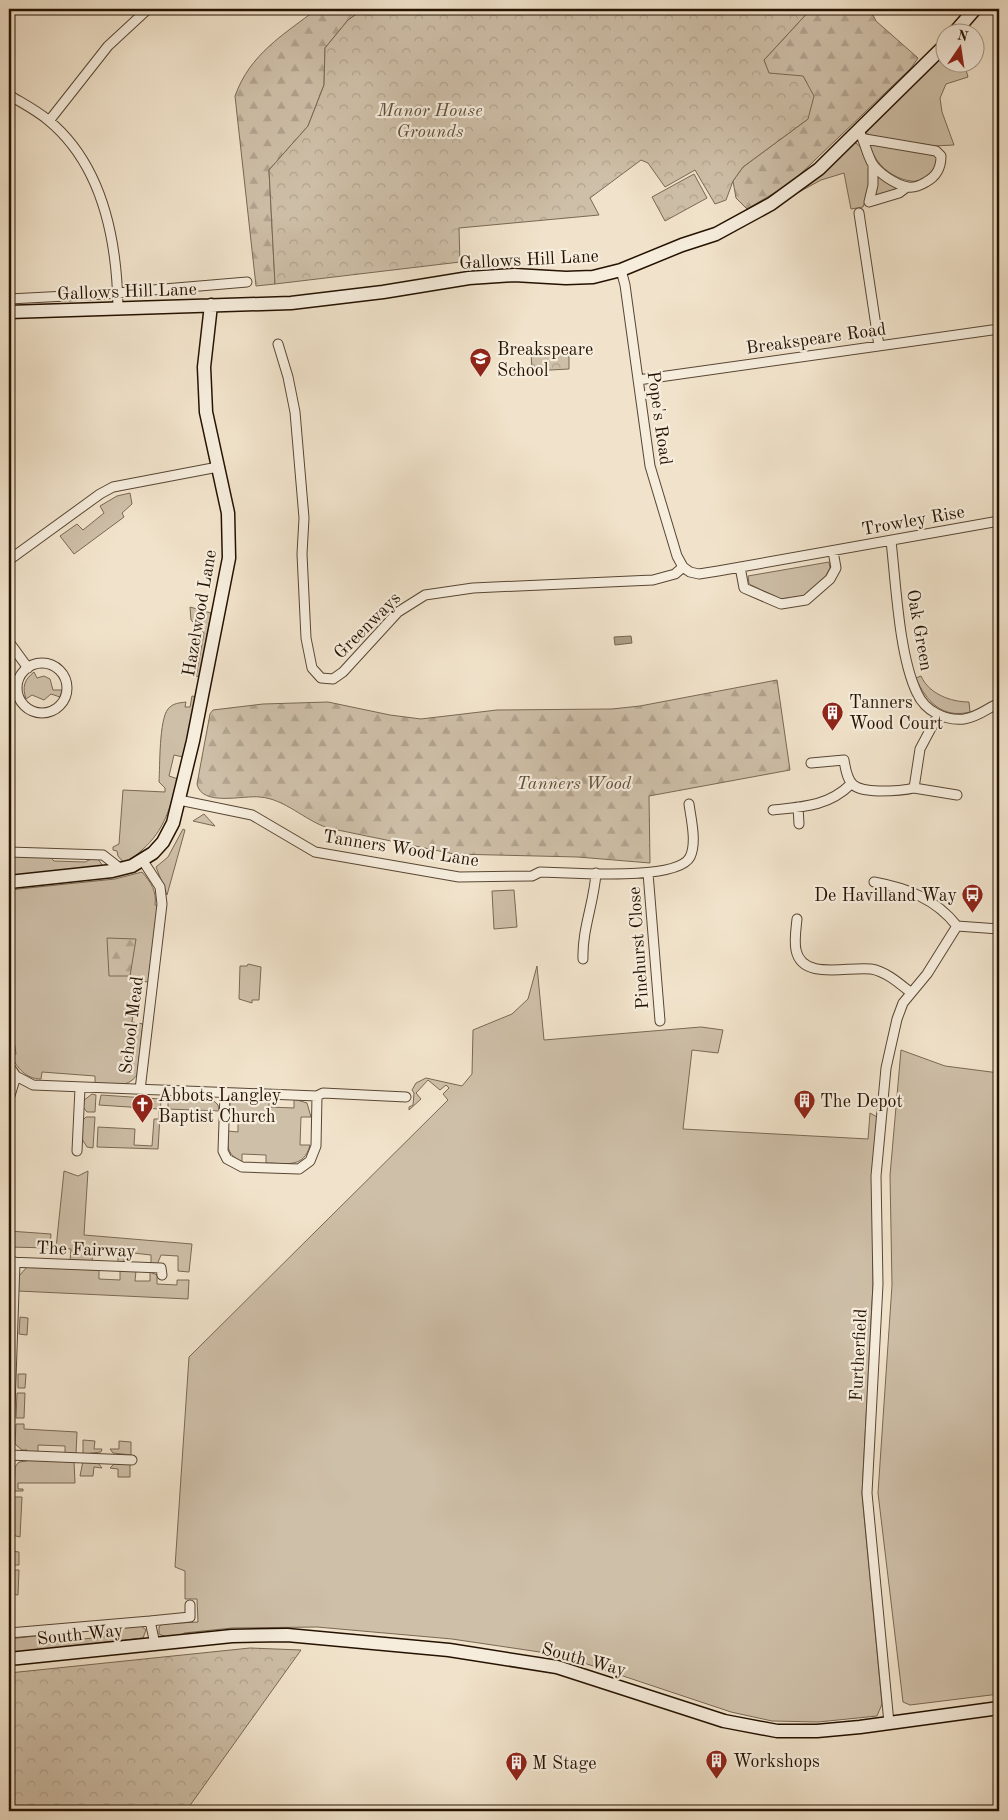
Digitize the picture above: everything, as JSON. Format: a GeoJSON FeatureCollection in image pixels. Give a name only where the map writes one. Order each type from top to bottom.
{"type":"FeatureCollection","features":[{"type":"Feature","properties":{"kind":"street"},"geometry":{"type":"LineString","coordinates":[[49,121],[108,46],[148,9]]}},
{"type":"Feature","properties":{"kind":"street"},"geometry":{"type":"LineString","coordinates":[[964,22],[975,9]]}},
{"type":"Feature","properties":{"kind":"street","name":"Gallows Hill Lane"},"geometry":{"type":"LineString","coordinates":[[9,312],[332,299],[468,278],[514,275],[584,277],[621,270],[682,245],[716,234],[771,204],[862,135],[936,55]]}},
{"type":"Feature","properties":{"kind":"street"},"geometry":{"type":"LineString","coordinates":[[9,95],[49,121],[75,149],[102,198],[113,240],[118,308]]}},
{"type":"Feature","properties":{"kind":"street"},"geometry":{"type":"LineString","coordinates":[[873,165],[873,185],[869,202],[899,193],[907,187],[918,185],[935,177],[941,156],[936,152],[862,135],[865,148],[873,165],[907,187]]}},
{"type":"Feature","properties":{"kind":"street"},"geometry":{"type":"LineString","coordinates":[[859,213],[879,346]]}},
{"type":"Feature","properties":{"kind":"street","name":"Pope's Road"},"geometry":{"type":"LineString","coordinates":[[621,270],[625,285],[654,484],[676,556],[683,567]]}},
{"type":"Feature","properties":{"kind":"street","name":"Gallows Hill Lane"},"geometry":{"type":"LineString","coordinates":[[9,299],[118,293],[248,282]]}},
{"type":"Feature","properties":{"kind":"street","name":"Hazelwood Lane"},"geometry":{"type":"LineString","coordinates":[[9,882],[121,869],[143,861],[169,833],[197,726],[219,598],[229,558],[228,512],[209,432],[204,390],[204,367],[211,305]]}},
{"type":"Feature","properties":{"kind":"street","name":"Breakspeare Road"},"geometry":{"type":"LineString","coordinates":[[638,380],[999,330]]}},
{"type":"Feature","properties":{"kind":"street","name":"Greenways"},"geometry":{"type":"LineString","coordinates":[[278,344],[288,377],[295,412],[300,460],[304,518],[302,554],[306,638],[312,668],[320,678],[332,679],[343,672],[398,612],[425,595],[473,588],[653,580],[668,578],[683,567]]}},
{"type":"Feature","properties":{"kind":"street"},"geometry":{"type":"LineString","coordinates":[[9,560],[100,494],[113,487],[218,466]]}},
{"type":"Feature","properties":{"kind":"street","name":"Trowley Rise"},"geometry":{"type":"LineString","coordinates":[[683,567],[699,574],[999,522]]}},
{"type":"Feature","properties":{"kind":"street","name":"Oak Green"},"geometry":{"type":"LineString","coordinates":[[891,541],[900,620],[909,670],[917,694],[930,710],[938,715]]}},
{"type":"Feature","properties":{"kind":"street"},"geometry":{"type":"LineString","coordinates":[[740,567],[744,588],[781,604],[806,600],[830,579],[836,568],[833,551]]}},
{"type":"Feature","properties":{"kind":"street"},"geometry":{"type":"LineString","coordinates":[[9,642],[28,668]]}},
{"type":"Feature","properties":{"kind":"street"},"geometry":{"type":"LineString","coordinates":[[43,664],[58,669],[63,674],[67,687],[66,696],[57,708],[40,714],[33,712],[22,704],[18,696],[18,682],[28,668],[43,664]]}},
{"type":"Feature","properties":{"kind":"street"},"geometry":{"type":"LineString","coordinates":[[914,788],[920,749],[938,715],[964,719],[981,713],[999,703]]}},
{"type":"Feature","properties":{"kind":"street"},"geometry":{"type":"LineString","coordinates":[[811,763],[844,760],[846,775],[852,784],[860,790],[898,792],[914,788],[957,795]]}},
{"type":"Feature","properties":{"kind":"street"},"geometry":{"type":"LineString","coordinates":[[774,810],[822,804],[832,800],[852,784]]}},
{"type":"Feature","properties":{"kind":"street","name":"Tanners Wood Lane"},"geometry":{"type":"LineString","coordinates":[[179,800],[252,815],[315,852],[459,877],[479,878],[532,876],[540,872],[648,873],[675,869],[683,866],[690,857],[692,835],[689,804]]}},
{"type":"Feature","properties":{"kind":"street"},"geometry":{"type":"LineString","coordinates":[[798,807],[799,824]]}},
{"type":"Feature","properties":{"kind":"street"},"geometry":{"type":"LineString","coordinates":[[9,852],[102,855],[121,869]]}},
{"type":"Feature","properties":{"kind":"street","name":"School Mead"},"geometry":{"type":"LineString","coordinates":[[16,1076],[23,1082],[33,1084],[140,1090],[162,904],[160,887],[143,861]]}},
{"type":"Feature","properties":{"kind":"street"},"geometry":{"type":"LineString","coordinates":[[584,959],[586,922],[595,892],[596,873]]}},
{"type":"Feature","properties":{"kind":"street","name":"Pinehurst Close"},"geometry":{"type":"LineString","coordinates":[[648,873],[660,1021]]}},
{"type":"Feature","properties":{"kind":"street"},"geometry":{"type":"LineString","coordinates":[[874,882],[910,891],[929,900],[957,926],[999,929]]}},
{"type":"Feature","properties":{"kind":"street"},"geometry":{"type":"LineString","coordinates":[[797,919],[796,948],[799,959],[805,966],[816,969],[871,969],[883,972],[910,992]]}},
{"type":"Feature","properties":{"kind":"street","name":"Furtherfield"},"geometry":{"type":"LineString","coordinates":[[889,1723],[867,1493],[878,1284],[876,1176],[886,1068],[891,1039],[903,1003],[910,992],[927,974],[957,926]]}},
{"type":"Feature","properties":{"kind":"street"},"geometry":{"type":"LineString","coordinates":[[9,1066],[16,1076],[9,1098]]}},
{"type":"Feature","properties":{"kind":"street"},"geometry":{"type":"LineString","coordinates":[[76,1151],[80,1088]]}},
{"type":"Feature","properties":{"kind":"street"},"geometry":{"type":"LineString","coordinates":[[140,1090],[317,1096],[323,1093],[406,1097]]}},
{"type":"Feature","properties":{"kind":"street"},"geometry":{"type":"LineString","coordinates":[[226,1092],[223,1151],[227,1159],[236,1166],[299,1169],[305,1166],[316,1146],[317,1096]]}},
{"type":"Feature","properties":{"kind":"street"},"geometry":{"type":"LineString","coordinates":[[9,1437],[12,1262]]}},
{"type":"Feature","properties":{"kind":"street","name":"The Fairway"},"geometry":{"type":"LineString","coordinates":[[12,1262],[163,1268]]}},
{"type":"Feature","properties":{"kind":"street"},"geometry":{"type":"LineString","coordinates":[[9,1455],[132,1460]]}},
{"type":"Feature","properties":{"kind":"street","name":"South Way"},"geometry":{"type":"LineString","coordinates":[[9,1633],[190,1617],[190,1605]]}},
{"type":"Feature","properties":{"kind":"street"},"geometry":{"type":"LineString","coordinates":[[150,1621],[155,1644]]}},
{"type":"Feature","properties":{"kind":"street","name":"South Way"},"geometry":{"type":"LineString","coordinates":[[9,1659],[232,1636],[287,1635],[449,1650],[557,1667],[724,1721],[762,1729],[817,1731],[999,1708]]}},
{"type":"Feature","properties":{"kind":"green space"},"geometry":{"type":"Polygon","coordinates":[[[317,9],[364,9],[348,20],[325,48],[324,85],[308,126],[269,170],[275,284],[256,286],[235,96],[249,68],[269,46],[317,9]]]}},
{"type":"Feature","properties":{"kind":"green space","name":"Manor House Grounds"},"geometry":{"type":"Polygon","coordinates":[[[364,9],[811,9],[764,60],[769,73],[803,76],[814,96],[808,119],[743,167],[733,181],[726,200],[715,204],[695,170],[665,187],[648,163],[641,160],[590,198],[599,215],[459,228],[460,262],[275,284],[269,170],[308,126],[324,85],[325,48],[348,20],[364,9]]]}},
{"type":"Feature","properties":{"kind":"green space"},"geometry":{"type":"Polygon","coordinates":[[[811,9],[870,9],[876,21],[918,58],[911,68],[791,183],[747,209],[736,198],[733,181],[743,167],[808,119],[768,73],[764,60],[811,9]]]}},
{"type":"Feature","properties":{"kind":"green space"},"geometry":{"type":"Polygon","coordinates":[[[936,59],[936,72],[967,72],[968,77],[946,84],[940,98],[942,112],[954,145],[934,146],[872,136],[864,132],[936,59]]]}},
{"type":"Feature","properties":{"kind":"green space"},"geometry":{"type":"Polygon","coordinates":[[[853,141],[865,154],[870,171],[868,190],[863,207],[851,209],[844,173],[821,180],[799,192],[797,189],[853,141]]]}},
{"type":"Feature","properties":{"kind":"green space"},"geometry":{"type":"Polygon","coordinates":[[[869,143],[933,155],[937,157],[936,169],[930,177],[921,181],[909,181],[897,177],[885,169],[875,158],[869,143]]]}},
{"type":"Feature","properties":{"kind":"green space"},"geometry":{"type":"Polygon","coordinates":[[[877,173],[902,188],[873,198],[877,173]]]}},
{"type":"Feature","properties":{"kind":"green space"},"geometry":{"type":"Polygon","coordinates":[[[694,174],[707,198],[665,221],[652,197],[694,174]]]}},
{"type":"Feature","properties":{"kind":"green space"},"geometry":{"type":"Polygon","coordinates":[[[565,347],[569,349],[569,369],[532,371],[531,352],[533,348],[565,347]]]}},
{"type":"Feature","properties":{"kind":"green space"},"geometry":{"type":"Polygon","coordinates":[[[130,493],[132,504],[122,513],[124,517],[74,554],[60,536],[77,524],[83,530],[104,513],[100,506],[117,496],[130,493]]]}},
{"type":"Feature","properties":{"kind":"green space"},"geometry":{"type":"Polygon","coordinates":[[[829,562],[830,568],[825,577],[804,596],[780,599],[749,584],[748,576],[829,562]]]}},
{"type":"Feature","properties":{"kind":"green space"},"geometry":{"type":"Polygon","coordinates":[[[190,607],[211,613],[200,677],[196,676],[204,633],[191,620],[190,607]]]}},
{"type":"Feature","properties":{"kind":"green space"},"geometry":{"type":"Polygon","coordinates":[[[34,672],[37,678],[44,676],[50,679],[53,690],[62,690],[60,697],[51,694],[44,700],[32,695],[26,699],[25,684],[34,672]]]}},
{"type":"Feature","properties":{"kind":"green space"},"geometry":{"type":"Polygon","coordinates":[[[921,676],[929,688],[941,696],[969,702],[970,712],[951,713],[936,706],[925,694],[916,678],[921,676]]]}},
{"type":"Feature","properties":{"kind":"green space","name":"Tanners Wood"},"geometry":{"type":"Polygon","coordinates":[[[777,680],[790,770],[649,796],[650,863],[578,857],[454,854],[328,828],[269,799],[260,797],[215,798],[200,791],[197,784],[210,714],[213,710],[263,704],[328,702],[390,715],[421,719],[497,710],[612,709],[640,706],[777,680]]]}},
{"type":"Feature","properties":{"kind":"green space"},"geometry":{"type":"Polygon","coordinates":[[[192,696],[197,697],[183,757],[174,755],[169,776],[178,779],[166,818],[150,842],[133,858],[123,862],[118,856],[117,851],[113,850],[113,847],[119,844],[123,790],[165,792],[165,788],[159,782],[161,733],[165,715],[170,707],[176,704],[186,702],[185,707],[190,707],[192,696]]]}},
{"type":"Feature","properties":{"kind":"green space"},"geometry":{"type":"Polygon","coordinates":[[[204,814],[215,826],[193,821],[204,814]]]}},
{"type":"Feature","properties":{"kind":"green space"},"geometry":{"type":"Polygon","coordinates":[[[183,829],[185,830],[167,895],[156,867],[168,857],[183,829]]]}},
{"type":"Feature","properties":{"kind":"green space"},"geometry":{"type":"Polygon","coordinates":[[[9,856],[50,857],[54,861],[85,862],[93,858],[98,859],[103,866],[9,876],[9,856]]]}},
{"type":"Feature","properties":{"kind":"green space"},"geometry":{"type":"Polygon","coordinates":[[[142,872],[153,887],[155,905],[158,906],[148,982],[138,981],[132,1022],[143,1024],[137,1075],[124,1084],[113,1085],[95,1084],[95,1076],[42,1072],[41,1079],[36,1079],[26,1075],[11,1055],[16,1054],[9,1006],[9,890],[115,879],[142,872]]]}},
{"type":"Feature","properties":{"kind":"green space"},"geometry":{"type":"Polygon","coordinates":[[[514,890],[517,927],[494,929],[492,891],[514,890]]]}},
{"type":"Feature","properties":{"kind":"green space"},"geometry":{"type":"Polygon","coordinates":[[[107,938],[136,939],[130,976],[109,976],[107,938]]]}},
{"type":"Feature","properties":{"kind":"green space"},"geometry":{"type":"Polygon","coordinates":[[[248,964],[261,967],[259,1000],[252,1000],[252,1003],[239,999],[240,966],[247,966],[248,964]]]}},
{"type":"Feature","properties":{"kind":"green space"},"geometry":{"type":"Polygon","coordinates":[[[537,966],[544,1040],[701,1027],[723,1030],[718,1053],[692,1050],[683,1129],[868,1139],[870,1113],[877,1117],[873,1177],[873,1284],[862,1494],[882,1704],[877,1716],[818,1722],[772,1721],[731,1712],[560,1655],[452,1639],[317,1627],[232,1628],[184,1633],[183,1635],[166,1637],[159,1634],[159,1627],[162,1624],[198,1622],[197,1599],[185,1599],[185,1571],[175,1567],[189,1357],[448,1100],[443,1094],[449,1088],[446,1085],[440,1090],[428,1080],[416,1093],[421,1099],[409,1110],[409,1107],[413,1105],[414,1093],[412,1090],[416,1083],[426,1078],[462,1086],[472,1074],[473,1030],[512,1014],[528,999],[537,966]]]}},
{"type":"Feature","properties":{"kind":"green space"},"geometry":{"type":"Polygon","coordinates":[[[901,1050],[945,1066],[999,1073],[999,1694],[910,1705],[903,1702],[878,1493],[892,1285],[890,1175],[901,1050]]]}},
{"type":"Feature","properties":{"kind":"green space"},"geometry":{"type":"Polygon","coordinates":[[[92,1094],[96,1095],[95,1112],[87,1112],[83,1107],[83,1101],[92,1094]]]}},
{"type":"Feature","properties":{"kind":"green space"},"geometry":{"type":"Polygon","coordinates":[[[101,1095],[161,1099],[158,1149],[97,1147],[98,1127],[135,1129],[134,1145],[152,1146],[154,1119],[159,1119],[159,1109],[99,1105],[101,1095]]]}},
{"type":"Feature","properties":{"kind":"green space"},"geometry":{"type":"Polygon","coordinates":[[[238,1096],[269,1098],[269,1107],[294,1108],[294,1099],[307,1103],[311,1117],[301,1117],[300,1145],[310,1145],[303,1158],[293,1163],[280,1164],[266,1163],[266,1155],[242,1154],[242,1162],[233,1156],[228,1146],[228,1131],[238,1132],[238,1118],[229,1117],[230,1102],[238,1096]]]}},
{"type":"Feature","properties":{"kind":"green space"},"geometry":{"type":"Polygon","coordinates":[[[168,1099],[214,1101],[218,1105],[219,1111],[168,1109],[168,1099]]]}},
{"type":"Feature","properties":{"kind":"green space"},"geometry":{"type":"Polygon","coordinates":[[[86,1117],[95,1117],[93,1148],[87,1147],[82,1139],[82,1121],[86,1117]]]}},
{"type":"Feature","properties":{"kind":"green space"},"geometry":{"type":"Polygon","coordinates":[[[64,1171],[78,1176],[88,1171],[84,1235],[192,1244],[189,1272],[178,1271],[178,1256],[161,1255],[157,1265],[151,1265],[151,1255],[124,1252],[124,1264],[118,1263],[118,1252],[93,1250],[92,1262],[70,1261],[71,1249],[56,1248],[64,1171]]]}},
{"type":"Feature","properties":{"kind":"green space"},"geometry":{"type":"Polygon","coordinates":[[[9,1231],[51,1234],[50,1248],[9,1247],[9,1231]]]}},
{"type":"Feature","properties":{"kind":"green space"},"geometry":{"type":"Polygon","coordinates":[[[27,1267],[99,1270],[99,1279],[120,1280],[120,1270],[136,1271],[135,1281],[150,1281],[150,1272],[157,1275],[157,1284],[177,1285],[177,1280],[189,1280],[188,1299],[18,1291],[19,1276],[27,1267]]]}},
{"type":"Feature","properties":{"kind":"green space"},"geometry":{"type":"Polygon","coordinates":[[[20,1317],[28,1318],[27,1335],[19,1334],[20,1317]]]}},
{"type":"Feature","properties":{"kind":"green space"},"geometry":{"type":"Polygon","coordinates":[[[18,1374],[26,1374],[25,1388],[18,1388],[18,1374]]]}},
{"type":"Feature","properties":{"kind":"green space"},"geometry":{"type":"Polygon","coordinates":[[[17,1393],[25,1393],[24,1418],[16,1418],[17,1393]]]}},
{"type":"Feature","properties":{"kind":"green space"},"geometry":{"type":"Polygon","coordinates":[[[16,1424],[24,1424],[24,1429],[77,1432],[76,1454],[65,1453],[65,1446],[38,1445],[38,1452],[22,1450],[15,1444],[16,1424]]]}},
{"type":"Feature","properties":{"kind":"green space"},"geometry":{"type":"Polygon","coordinates":[[[83,1440],[95,1441],[94,1449],[102,1449],[101,1452],[83,1454],[83,1440]]]}},
{"type":"Feature","properties":{"kind":"green space"},"geometry":{"type":"Polygon","coordinates":[[[119,1441],[131,1442],[131,1455],[113,1453],[110,1449],[119,1449],[119,1441]]]}},
{"type":"Feature","properties":{"kind":"green space"},"geometry":{"type":"Polygon","coordinates":[[[27,1459],[74,1461],[75,1483],[18,1483],[18,1489],[23,1489],[23,1491],[14,1491],[15,1467],[19,1462],[27,1461],[27,1459]]]}},
{"type":"Feature","properties":{"kind":"green space"},"geometry":{"type":"Polygon","coordinates":[[[83,1461],[98,1463],[102,1468],[94,1467],[93,1476],[80,1476],[83,1461]]]}},
{"type":"Feature","properties":{"kind":"green space"},"geometry":{"type":"Polygon","coordinates":[[[114,1464],[130,1464],[130,1477],[118,1477],[118,1469],[110,1468],[114,1464]]]}},
{"type":"Feature","properties":{"kind":"green space"},"geometry":{"type":"Polygon","coordinates":[[[14,1497],[22,1497],[20,1537],[12,1535],[14,1497]]]}},
{"type":"Feature","properties":{"kind":"green space"},"geometry":{"type":"Polygon","coordinates":[[[11,1551],[19,1552],[19,1565],[10,1565],[11,1551]]]}},
{"type":"Feature","properties":{"kind":"green space"},"geometry":{"type":"Polygon","coordinates":[[[11,1570],[19,1570],[18,1595],[10,1594],[11,1570]]]}},
{"type":"Feature","properties":{"kind":"green space"},"geometry":{"type":"Polygon","coordinates":[[[140,1625],[146,1630],[143,1638],[9,1653],[9,1639],[70,1632],[71,1640],[105,1637],[104,1629],[140,1625]]]}},
{"type":"Feature","properties":{"kind":"green space"},"geometry":{"type":"Polygon","coordinates":[[[250,1648],[301,1650],[186,1811],[9,1811],[9,1673],[250,1648]]]}},
{"type":"Feature","properties":{"kind":"shaded area"},"geometry":{"type":"Polygon","coordinates":[[[631,636],[632,643],[615,645],[614,637],[631,636]]]}},
{"type":"Feature","properties":{"kind":"place","name":"Breakspeare School"},"geometry":{"type":"Point","coordinates":[481,378]}},
{"type":"Feature","properties":{"kind":"place","name":"Tanners Wood Court"},"geometry":{"type":"Point","coordinates":[833,731]}},
{"type":"Feature","properties":{"kind":"place","name":"De Havilland Way"},"geometry":{"type":"Point","coordinates":[973,914]}},
{"type":"Feature","properties":{"kind":"place","name":"The Depot"},"geometry":{"type":"Point","coordinates":[804,1120]}},
{"type":"Feature","properties":{"kind":"place","name":"Abbots Langley Baptist Church"},"geometry":{"type":"Point","coordinates":[142,1124]}},
{"type":"Feature","properties":{"kind":"place","name":"Workshops"},"geometry":{"type":"Point","coordinates":[717,1780]}},
{"type":"Feature","properties":{"kind":"place","name":"M Stage"},"geometry":{"type":"Point","coordinates":[516,1782]}}]}
